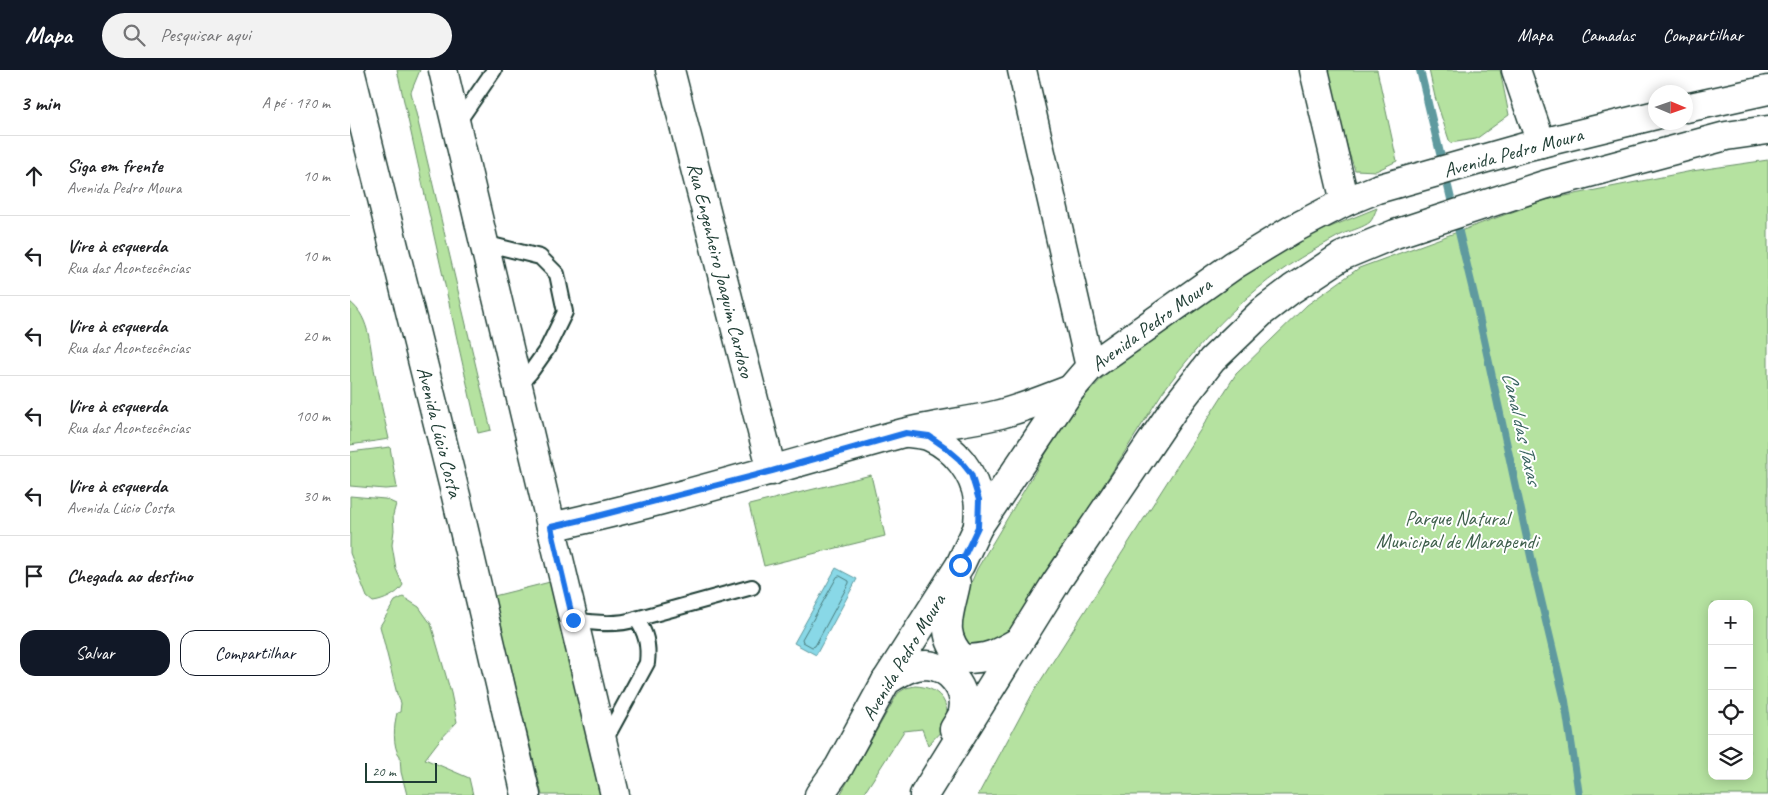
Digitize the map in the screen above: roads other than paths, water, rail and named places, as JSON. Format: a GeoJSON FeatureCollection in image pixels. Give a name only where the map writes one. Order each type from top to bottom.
{"type":"FeatureCollection","features":[{"type":"Feature","properties":{"kind":"main road","name":"Avenida Lúcio Costa"},"geometry":{"type":"LineString","coordinates":[[350,70],[456,496],[526,795]]}},
{"type":"Feature","properties":{"kind":"main road"},"geometry":{"type":"LineString","coordinates":[[443,70],[615,795]]}},
{"type":"Feature","properties":{"kind":"main road","name":"Rua Engenheiro Joaquim Cardoso"},"geometry":{"type":"LineString","coordinates":[[670,70],[772,471]]}},
{"type":"Feature","properties":{"kind":"main road"},"geometry":{"type":"LineString","coordinates":[[1022,70],[1090,367]]}},
{"type":"Feature","properties":{"kind":"main road"},"geometry":{"type":"LineString","coordinates":[[1314,70],[1345,202]]}},
{"type":"Feature","properties":{"kind":"main road"},"geometry":{"type":"LineString","coordinates":[[1516,70],[1533,145]]}},
{"type":"Feature","properties":{"kind":"main road"},"geometry":{"type":"LineString","coordinates":[[1693,106],[1768,90]]}},
{"type":"Feature","properties":{"kind":"main road","name":"Avenida Pedro Moura"},"geometry":{"type":"LineString","coordinates":[[819,795],[839,767],[886,680],[960,565],[978,527],[1071,389],[1090,367],[1234,265],[1293,228],[1345,202],[1377,189],[1533,145],[1648,117]]}},
{"type":"Feature","properties":{"kind":"main road","name":"Avenida Pedro Moura"},"geometry":{"type":"LineString","coordinates":[[924,795],[1057,581],[1173,410],[1212,360],[1262,312],[1292,289],[1342,256],[1395,234],[1544,185],[1726,136],[1768,130]]}},
{"type":"Feature","properties":{"kind":"main road"},"geometry":{"type":"LineString","coordinates":[[551,527],[772,471],[906,433],[996,415],[1071,389]]}},
{"type":"Feature","properties":{"kind":"main road"},"geometry":{"type":"LineString","coordinates":[[906,433],[929,436],[959,459],[971,474],[979,500],[978,527]]}},
{"type":"Feature","properties":{"kind":"main road"},"geometry":{"type":"LineString","coordinates":[[960,565],[948,623],[948,637],[953,648],[964,658],[981,659],[1000,653],[1018,642]]}},
{"type":"Feature","properties":{"kind":"main road"},"geometry":{"type":"LineString","coordinates":[[886,680],[907,668],[927,665],[946,671],[960,686],[964,699],[963,713],[926,775],[924,795]]}},
{"type":"Feature","properties":{"kind":"lane"},"geometry":{"type":"LineString","coordinates":[[456,125],[494,70]]}},
{"type":"Feature","properties":{"kind":"lane"},"geometry":{"type":"LineString","coordinates":[[484,244],[540,257],[557,274],[565,312],[547,349],[518,386]]}},
{"type":"Feature","properties":{"kind":"lane"},"geometry":{"type":"LineString","coordinates":[[573,620],[589,622],[629,621],[752,587]]}},
{"type":"Feature","properties":{"kind":"lane"},"geometry":{"type":"LineString","coordinates":[[602,745],[648,663],[644,629],[636,619]]}},
{"type":"Feature","properties":{"kind":"water"},"geometry":{"type":"Polygon","coordinates":[[[836,568],[857,579],[816,655],[794,643],[836,568]]]}},
{"type":"Feature","properties":{"kind":"waterway","name":"Canal das Taxas"},"geometry":{"type":"LineString","coordinates":[[1420,70],[1476,303],[1535,575],[1565,701],[1579,795]]}},
{"type":"Feature","properties":{"kind":"park label","name":"Parque Natural Municipal de Marapendi"},"geometry":{"type":"Point","coordinates":[1457,530]}}]}
